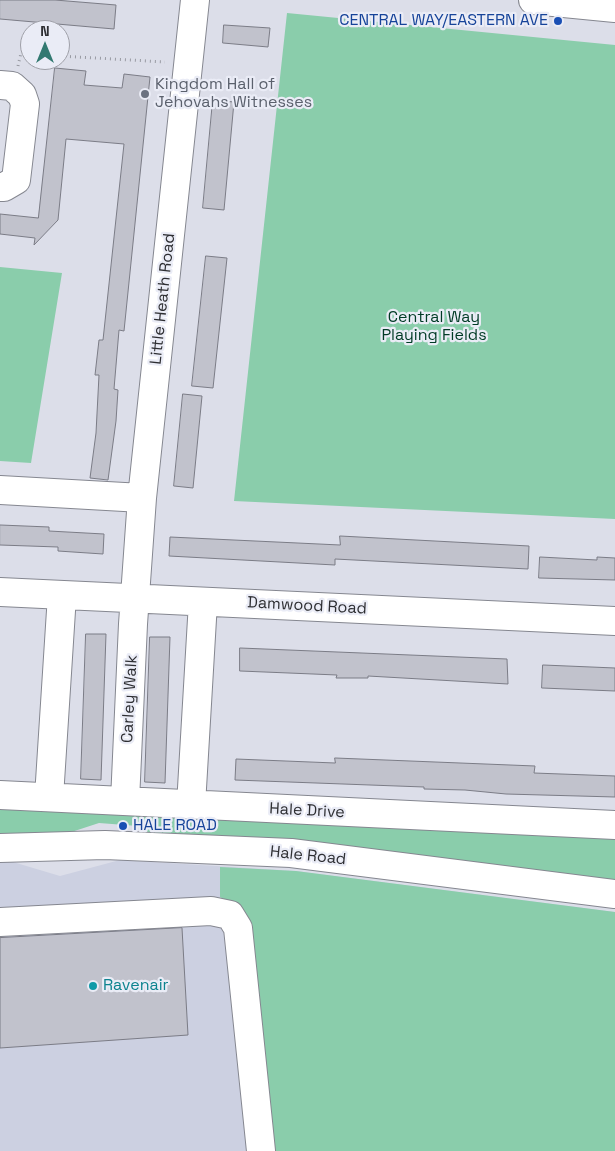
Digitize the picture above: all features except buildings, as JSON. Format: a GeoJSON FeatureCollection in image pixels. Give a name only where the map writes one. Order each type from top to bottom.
{"type":"FeatureCollection","features":[{"type":"Feature","properties":{"kind":"street","name":"Little Heath Road"},"geometry":{"type":"LineString","coordinates":[[135,598],[142,498],[195,0]]}},
{"type":"Feature","properties":{"kind":"street"},"geometry":{"type":"LineString","coordinates":[[534,0],[615,8]]}},
{"type":"Feature","properties":{"kind":"street"},"geometry":{"type":"LineString","coordinates":[[0,86],[12,86],[22,95],[25,104],[16,180],[0,188]]}},
{"type":"Feature","properties":{"kind":"street"},"geometry":{"type":"LineString","coordinates":[[0,490],[142,498]]}},
{"type":"Feature","properties":{"kind":"street","name":"Damwood Road"},"geometry":{"type":"LineString","coordinates":[[0,592],[615,621]]}},
{"type":"Feature","properties":{"kind":"street"},"geometry":{"type":"LineString","coordinates":[[49,797],[62,595]]}},
{"type":"Feature","properties":{"kind":"street","name":"Carley Walk"},"geometry":{"type":"LineString","coordinates":[[126,800],[135,598]]}},
{"type":"Feature","properties":{"kind":"street"},"geometry":{"type":"LineString","coordinates":[[192,805],[203,602]]}},
{"type":"Feature","properties":{"kind":"street","name":"Hale Drive"},"geometry":{"type":"LineString","coordinates":[[0,795],[615,825]]}},
{"type":"Feature","properties":{"kind":"street","name":"Hale Road"},"geometry":{"type":"LineString","coordinates":[[0,848],[105,845],[291,853],[615,894]]}},
{"type":"Feature","properties":{"kind":"street"},"geometry":{"type":"LineString","coordinates":[[0,922],[212,911],[230,915],[238,928],[261,1151]]}},
{"type":"Feature","properties":{"kind":"path"},"geometry":{"type":"LineString","coordinates":[[70,57],[188,63]]}},
{"type":"Feature","properties":{"kind":"shaded area"},"geometry":{"type":"Polygon","coordinates":[[[120,860],[296,871],[615,912],[615,1151],[0,1151],[0,862],[13,862],[60,876],[120,860]]]}},
{"type":"Feature","properties":{"kind":"green space","name":"Central Way Playing Fields"},"geometry":{"type":"Polygon","coordinates":[[[287,13],[615,45],[615,519],[234,501],[287,13]]]}},
{"type":"Feature","properties":{"kind":"green space"},"geometry":{"type":"Polygon","coordinates":[[[0,267],[62,273],[31,463],[0,461],[0,267]]]}},
{"type":"Feature","properties":{"kind":"green space"},"geometry":{"type":"Polygon","coordinates":[[[0,806],[615,834],[615,885],[153,835],[138,826],[99,823],[53,838],[0,840],[0,806]]]}},
{"type":"Feature","properties":{"kind":"green space"},"geometry":{"type":"Polygon","coordinates":[[[220,867],[296,871],[615,912],[615,1151],[270,1151],[238,906],[220,897],[220,867]]]}},
{"type":"Feature","properties":{"kind":"place","name":"CENTRAL WAY/EASTERN AVE"},"geometry":{"type":"Point","coordinates":[558,21]}},
{"type":"Feature","properties":{"kind":"place","name":"Kingdom Hall of Jehovahs Witnesses"},"geometry":{"type":"Point","coordinates":[145,94]}},
{"type":"Feature","properties":{"kind":"place","name":"HALE ROAD"},"geometry":{"type":"Point","coordinates":[123,826]}},
{"type":"Feature","properties":{"kind":"place","name":"Ravenair"},"geometry":{"type":"Point","coordinates":[93,986]}}]}
